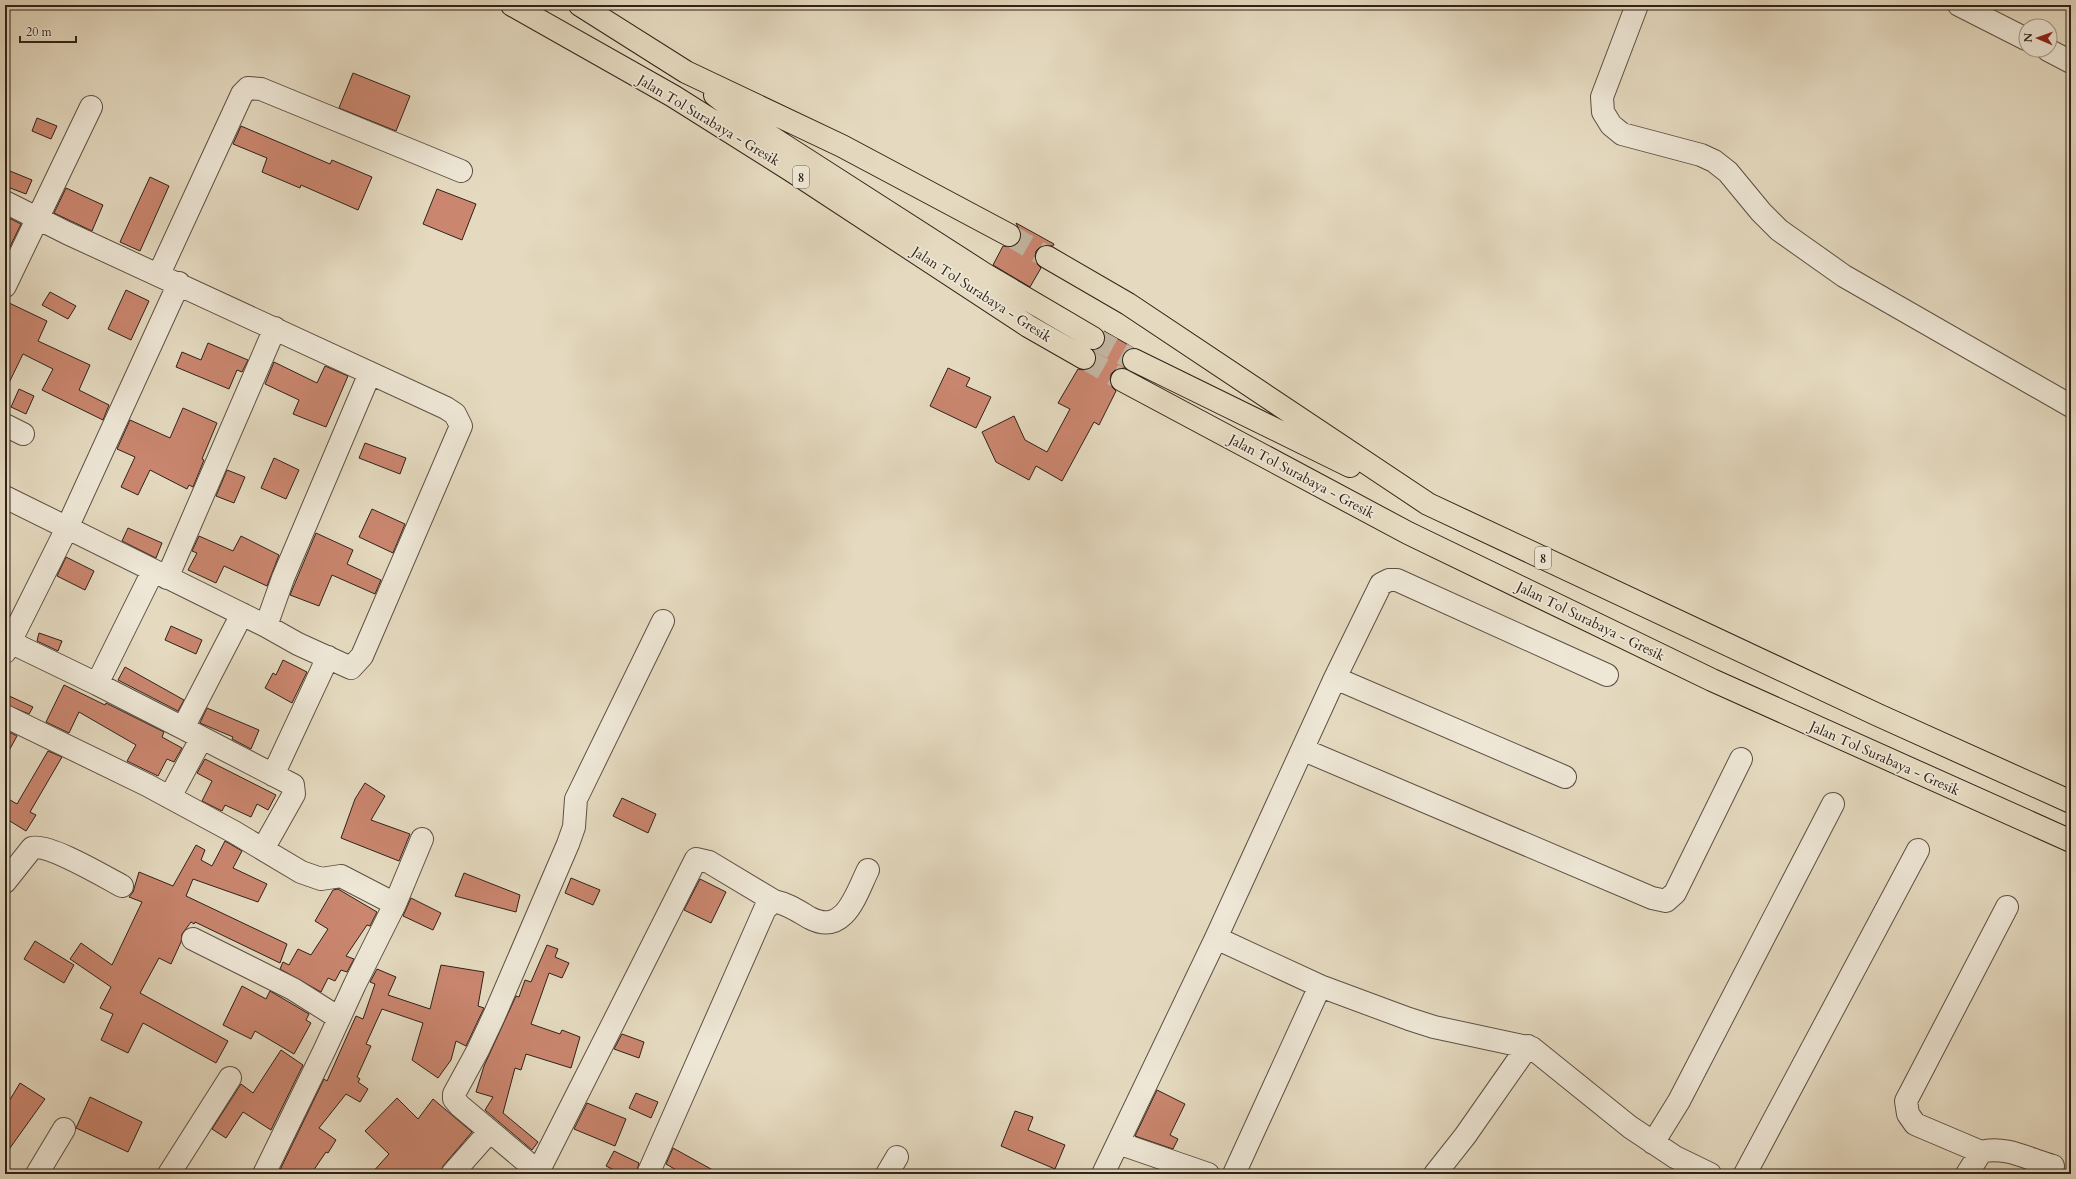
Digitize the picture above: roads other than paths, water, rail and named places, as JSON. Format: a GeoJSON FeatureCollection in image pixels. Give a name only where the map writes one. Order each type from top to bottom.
{"type":"FeatureCollection","features":[{"type":"Feature","properties":{"kind":"highway","name":"Jalan Tol Surabaya - Gresik"},"geometry":{"type":"LineString","coordinates":[[512,5],[672,96],[792,171],[1028,326],[1084,358]]}},
{"type":"Feature","properties":{"kind":"highway","name":"Jalan Tol Surabaya - Gresik"},"geometry":{"type":"LineString","coordinates":[[580,5],[686,72],[754,126],[986,276],[1093,338]]}},
{"type":"Feature","properties":{"kind":"highway","name":"Jalan Tol Surabaya - Gresik"},"geometry":{"type":"LineString","coordinates":[[686,72],[842,146],[1009,235]]}},
{"type":"Feature","properties":{"kind":"highway","name":"Jalan Tol Surabaya - Gresik"},"geometry":{"type":"LineString","coordinates":[[1047,257],[1128,304],[1428,504]]}},
{"type":"Feature","properties":{"kind":"highway","name":"Jalan Tol Surabaya - Gresik"},"geometry":{"type":"LineString","coordinates":[[1134,360],[1428,504],[1870,712],[2071,802]]}},
{"type":"Feature","properties":{"kind":"highway","name":"Jalan Tol Surabaya - Gresik"},"geometry":{"type":"LineString","coordinates":[[1122,380],[1408,533],[1712,680],[2071,842]]}},
{"type":"Feature","properties":{"kind":"street"},"geometry":{"type":"LineString","coordinates":[[1637,5],[1602,97],[1603,112],[1611,125],[1622,134],[1701,155],[1714,161],[1728,172],[1761,212],[1779,230],[1844,276],[2071,406]]}},
{"type":"Feature","properties":{"kind":"street"},"geometry":{"type":"LineString","coordinates":[[1958,5],[2018,35]]}},
{"type":"Feature","properties":{"kind":"street"},"geometry":{"type":"LineString","coordinates":[[2058,55],[2071,62]]}},
{"type":"Feature","properties":{"kind":"street"},"geometry":{"type":"LineString","coordinates":[[159,274],[242,94],[248,88],[261,89],[461,171]]}},
{"type":"Feature","properties":{"kind":"street"},"geometry":{"type":"LineString","coordinates":[[5,286],[39,219],[91,107]]}},
{"type":"Feature","properties":{"kind":"street"},"geometry":{"type":"LineString","coordinates":[[5,202],[446,408],[455,414],[461,426],[362,656],[357,664],[351,668],[298,644],[266,626],[5,497]]}},
{"type":"Feature","properties":{"kind":"street"},"geometry":{"type":"LineString","coordinates":[[179,283],[67,528],[7,647],[98,684],[293,785],[294,791],[263,849]]}},
{"type":"Feature","properties":{"kind":"street"},"geometry":{"type":"LineString","coordinates":[[98,684],[160,574],[275,328]]}},
{"type":"Feature","properties":{"kind":"street"},"geometry":{"type":"LineString","coordinates":[[266,626],[282,578],[370,373]]}},
{"type":"Feature","properties":{"kind":"street"},"geometry":{"type":"LineString","coordinates":[[1103,1174],[1304,750],[1335,678],[1382,584],[1389,580],[1397,580],[1607,675]]}},
{"type":"Feature","properties":{"kind":"street"},"geometry":{"type":"LineString","coordinates":[[193,734],[184,726],[242,614]]}},
{"type":"Feature","properties":{"kind":"street"},"geometry":{"type":"LineString","coordinates":[[663,621],[576,799],[574,827],[568,844],[491,1023],[454,1094],[454,1099],[460,1106],[539,1173],[696,859],[709,862],[774,901],[785,903],[811,918],[824,923],[832,922],[848,912],[868,870]]}},
{"type":"Feature","properties":{"kind":"street"},"geometry":{"type":"LineString","coordinates":[[273,775],[328,657]]}},
{"type":"Feature","properties":{"kind":"street"},"geometry":{"type":"LineString","coordinates":[[1335,678],[1565,777]]}},
{"type":"Feature","properties":{"kind":"street"},"geometry":{"type":"LineString","coordinates":[[5,716],[170,798],[302,872],[321,879],[341,876],[395,904]]}},
{"type":"Feature","properties":{"kind":"street"},"geometry":{"type":"LineString","coordinates":[[170,798],[193,734]]}},
{"type":"Feature","properties":{"kind":"street"},"geometry":{"type":"LineString","coordinates":[[1304,750],[1652,898],[1666,901],[1675,893],[1741,759]]}},
{"type":"Feature","properties":{"kind":"street"},"geometry":{"type":"LineString","coordinates":[[1653,1143],[1679,1100],[1833,804]]}},
{"type":"Feature","properties":{"kind":"street"},"geometry":{"type":"LineString","coordinates":[[264,1174],[395,904],[422,839]]}},
{"type":"Feature","properties":{"kind":"street"},"geometry":{"type":"LineString","coordinates":[[5,882],[32,848],[37,847],[54,851],[122,886]]}},
{"type":"Feature","properties":{"kind":"street"},"geometry":{"type":"LineString","coordinates":[[1745,1174],[1918,850]]}},
{"type":"Feature","properties":{"kind":"street"},"geometry":{"type":"LineString","coordinates":[[648,1174],[765,909],[774,901]]}},
{"type":"Feature","properties":{"kind":"street"},"geometry":{"type":"LineString","coordinates":[[2007,906],[1906,1101],[1908,1114],[1915,1124],[1981,1152],[1989,1150],[2004,1150],[2053,1166]]}},
{"type":"Feature","properties":{"kind":"street"},"geometry":{"type":"LineString","coordinates":[[1216,938],[1320,986],[1434,1027],[1528,1046],[1536,1050],[1630,1127],[1675,1157],[1710,1174]]}},
{"type":"Feature","properties":{"kind":"street"},"geometry":{"type":"LineString","coordinates":[[193,939],[293,989],[339,1018]]}},
{"type":"Feature","properties":{"kind":"street"},"geometry":{"type":"LineString","coordinates":[[1234,1174],[1320,986]]}},
{"type":"Feature","properties":{"kind":"street"},"geometry":{"type":"LineString","coordinates":[[1435,1174],[1465,1136],[1528,1046]]}},
{"type":"Feature","properties":{"kind":"street"},"geometry":{"type":"LineString","coordinates":[[168,1174],[230,1078]]}},
{"type":"Feature","properties":{"kind":"street"},"geometry":{"type":"LineString","coordinates":[[37,1174],[64,1129]]}},
{"type":"Feature","properties":{"kind":"street"},"geometry":{"type":"LineString","coordinates":[[452,1174],[490,1131]]}},
{"type":"Feature","properties":{"kind":"street"},"geometry":{"type":"LineString","coordinates":[[1118,1143],[1208,1174]]}},
{"type":"Feature","properties":{"kind":"street"},"geometry":{"type":"LineString","coordinates":[[1967,1174],[1981,1152]]}},
{"type":"Feature","properties":{"kind":"tunnel"},"geometry":{"type":"LineString","coordinates":[[1009,235],[1047,257]]}},
{"type":"Feature","properties":{"kind":"tunnel"},"geometry":{"type":"LineString","coordinates":[[1093,338],[1134,360]]}},
{"type":"Feature","properties":{"kind":"tunnel"},"geometry":{"type":"LineString","coordinates":[[1084,358],[1122,380]]}}]}
